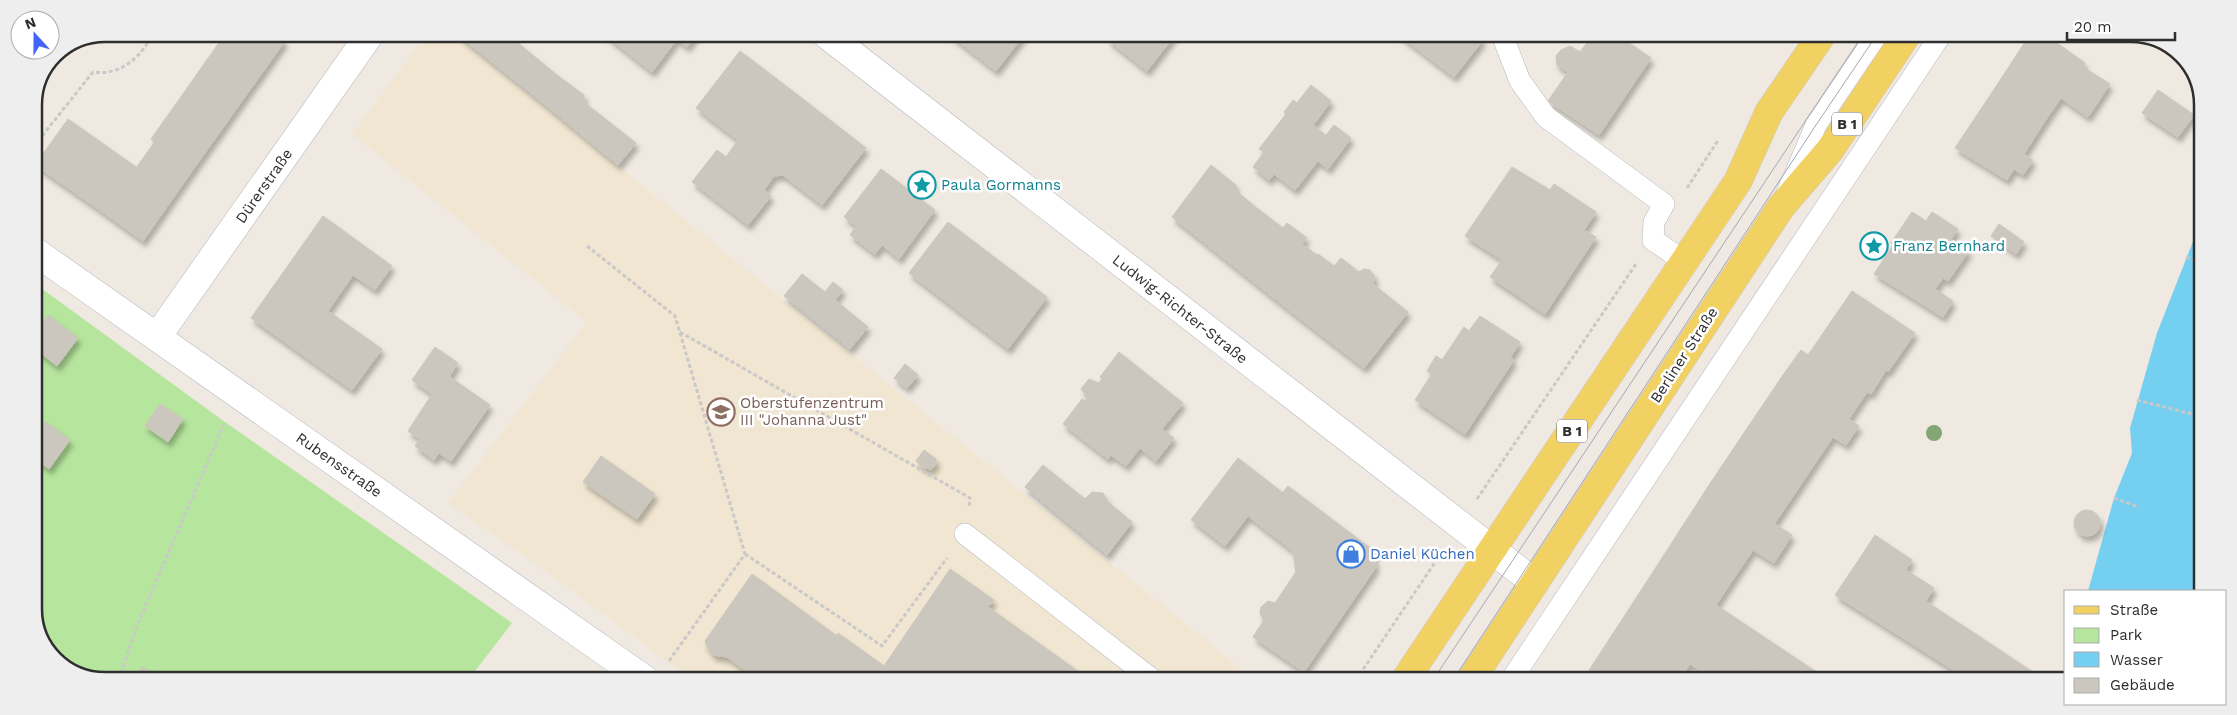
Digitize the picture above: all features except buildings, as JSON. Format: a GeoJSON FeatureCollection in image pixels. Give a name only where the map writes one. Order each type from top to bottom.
{"type":"FeatureCollection","features":[{"type":"Feature","properties":{"kind":"main road","name":"B 1"},"geometry":{"type":"LineString","coordinates":[[1410,672],[1738,181],[1769,112],[1817,42]]}},
{"type":"Feature","properties":{"kind":"main road","name":"Berliner Straße"},"geometry":{"type":"LineString","coordinates":[[1477,672],[1781,207],[1830,150],[1902,42]]}},
{"type":"Feature","properties":{"kind":"street","name":"Dürerstraße"},"geometry":{"type":"LineString","coordinates":[[157,337],[364,42]]}},
{"type":"Feature","properties":{"kind":"street","name":"Ludwig-Richter-Straße"},"geometry":{"type":"LineString","coordinates":[[836,42],[1492,552],[1535,583]]}},
{"type":"Feature","properties":{"kind":"street","name":"Rubensstraße"},"geometry":{"type":"LineString","coordinates":[[42,258],[634,672]]}},
{"type":"Feature","properties":{"kind":"lane"},"geometry":{"type":"LineString","coordinates":[[1504,42],[1520,81],[1546,117],[1664,204],[1654,222],[1652,240],[1685,262]]}},
{"type":"Feature","properties":{"kind":"lane"},"geometry":{"type":"LineString","coordinates":[[1781,207],[1816,124],[1872,42]]}},
{"type":"Feature","properties":{"kind":"lane"},"geometry":{"type":"LineString","coordinates":[[1516,672],[1936,42]]}},
{"type":"Feature","properties":{"kind":"lane"},"geometry":{"type":"LineString","coordinates":[[964,534],[1143,672]]}},
{"type":"Feature","properties":{"kind":"path"},"geometry":{"type":"LineString","coordinates":[[42,136],[93,72],[101,73],[131,63],[148,42]]}},
{"type":"Feature","properties":{"kind":"path"},"geometry":{"type":"LineString","coordinates":[[1683,194],[1720,137]]}},
{"type":"Feature","properties":{"kind":"path"},"geometry":{"type":"LineString","coordinates":[[1361,672],[1652,240]]}},
{"type":"Feature","properties":{"kind":"path"},"geometry":{"type":"LineString","coordinates":[[587,246],[675,316],[745,554],[882,646],[964,534],[970,498],[680,332]]}},
{"type":"Feature","properties":{"kind":"path"},"geometry":{"type":"LineString","coordinates":[[2186,256],[2194,260]]}},
{"type":"Feature","properties":{"kind":"path"},"geometry":{"type":"LineString","coordinates":[[2137,400],[2194,414]]}},
{"type":"Feature","properties":{"kind":"path"},"geometry":{"type":"LineString","coordinates":[[121,672],[137,626],[225,422]]}},
{"type":"Feature","properties":{"kind":"path"},"geometry":{"type":"LineString","coordinates":[[2114,498],[2139,507]]}},
{"type":"Feature","properties":{"kind":"path"},"geometry":{"type":"LineString","coordinates":[[667,664],[745,554]]}},
{"type":"Feature","properties":{"kind":"shaded area","name":"Oberstufenzentrum III \"Johanna Just\""},"geometry":{"type":"Polygon","coordinates":[[[421,42],[464,42],[1245,672],[682,672],[551,575],[448,503],[587,322],[352,134],[421,42]]]}},
{"type":"Feature","properties":{"kind":"green space"},"geometry":{"type":"Polygon","coordinates":[[[42,289],[225,422],[512,623],[474,672],[97,672],[81,668],[64,657],[47,634],[43,614],[42,289]]]}},
{"type":"Feature","properties":{"kind":"water"},"geometry":{"type":"Polygon","coordinates":[[[2194,239],[2194,590],[2088,590],[2114,498],[2132,453],[2130,428],[2157,333],[2194,239]]]}},
{"type":"Feature","properties":{"kind":"tram line"},"geometry":{"type":"LineString","coordinates":[[1438,672],[1858,42]]}},
{"type":"Feature","properties":{"kind":"tram line"},"geometry":{"type":"LineString","coordinates":[[1458,672],[1872,42]]}},
{"type":"Feature","properties":{"kind":"place","name":"Paula Gormanns"},"geometry":{"type":"Point","coordinates":[922,185]}},
{"type":"Feature","properties":{"kind":"place","name":"Franz Bernhard"},"geometry":{"type":"Point","coordinates":[1874,246]}},
{"type":"Feature","properties":{"kind":"place","name":"Oberstufenzentrum III \"Johanna Just\""},"geometry":{"type":"Point","coordinates":[721,412]}},
{"type":"Feature","properties":{"kind":"place","name":"Daniel Küchen"},"geometry":{"type":"Point","coordinates":[1351,554]}}]}
